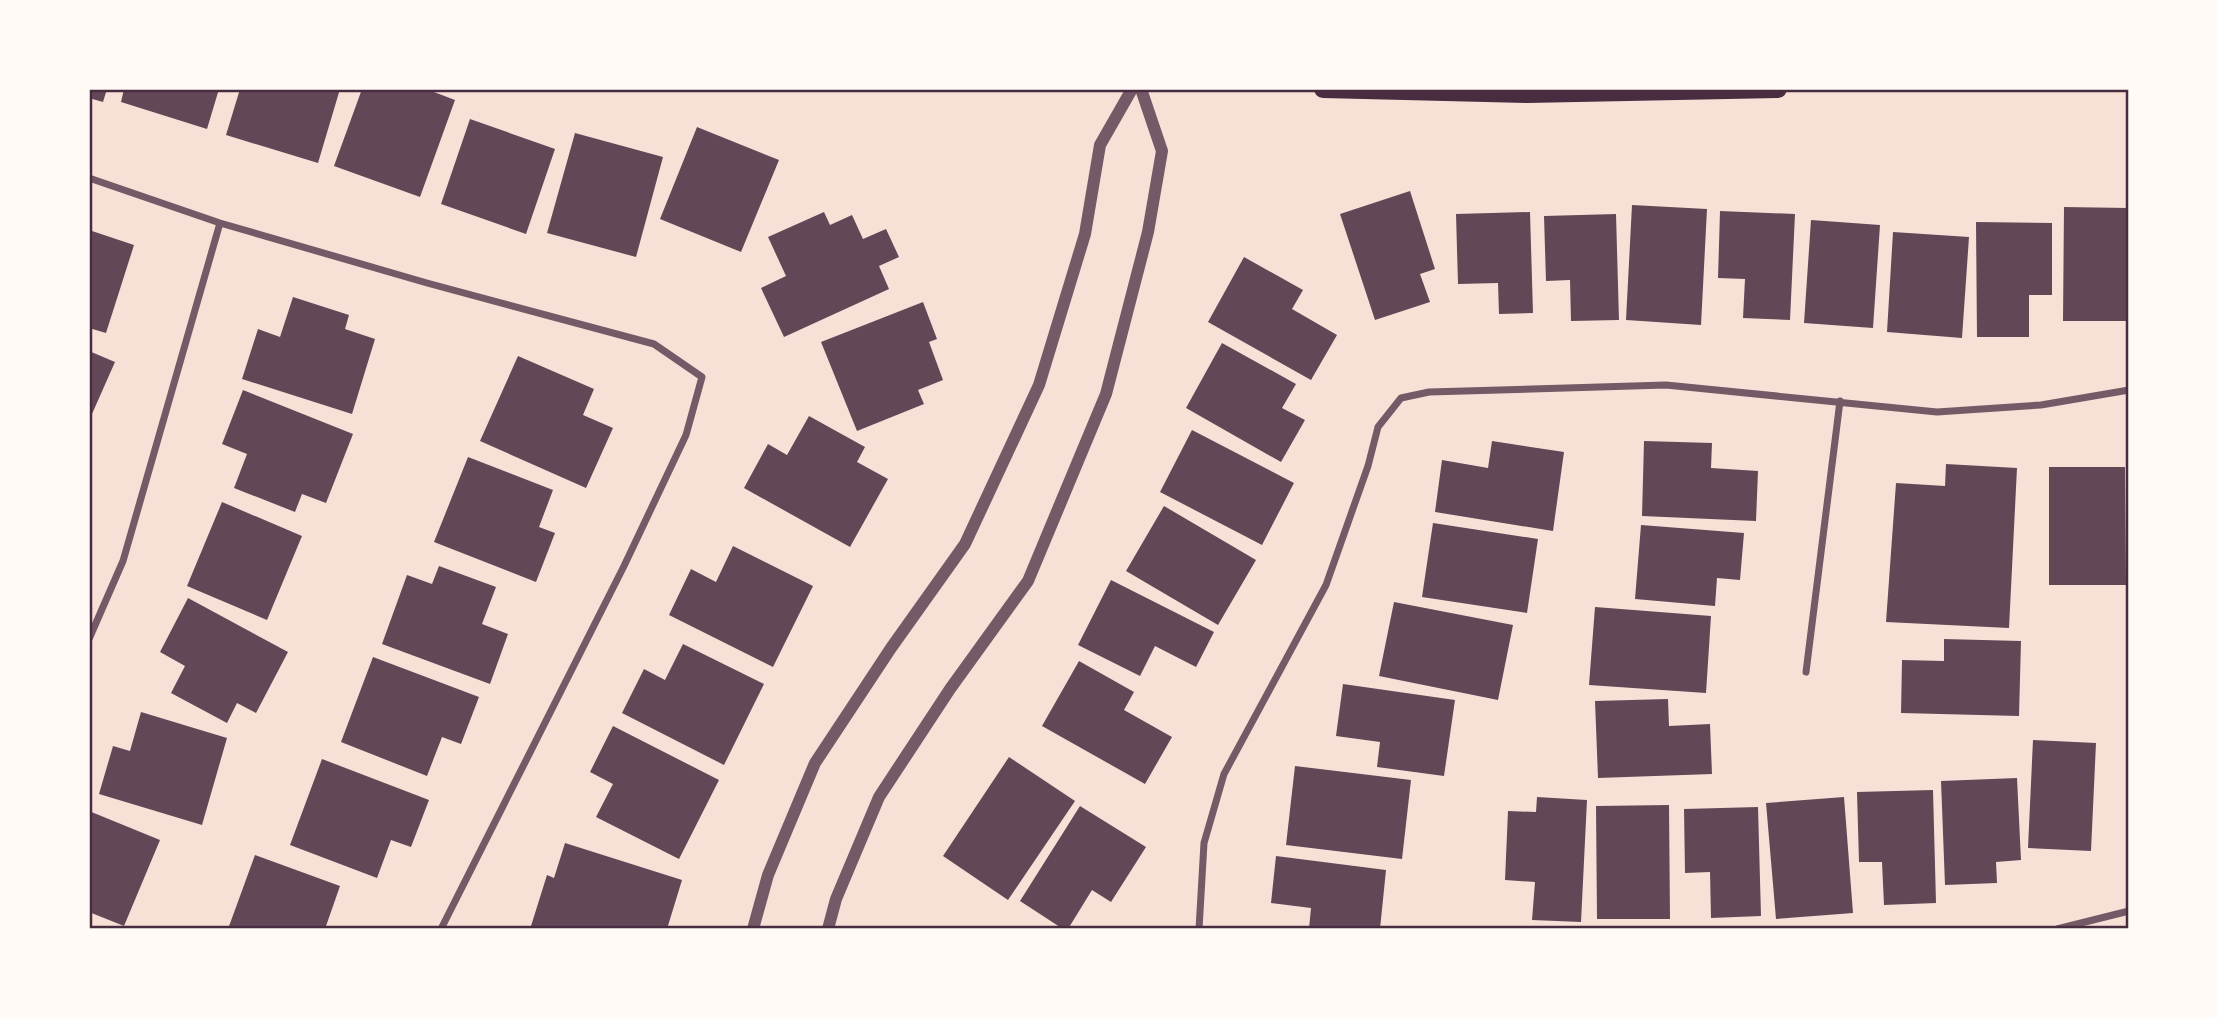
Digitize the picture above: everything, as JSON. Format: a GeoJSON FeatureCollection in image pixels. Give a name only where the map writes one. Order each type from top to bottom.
{"type":"FeatureCollection","features":[{"type":"Feature","properties":{"kind":"main road"},"geometry":{"type":"LineString","coordinates":[[1323,89],[1527,94],[1778,89]]}},
{"type":"Feature","properties":{"kind":"street"},"geometry":{"type":"LineString","coordinates":[[753,929],[768,875],[815,763],[891,648],[965,544],[1039,385],[1085,234],[1100,145],[1132,89]]}},
{"type":"Feature","properties":{"kind":"street"},"geometry":{"type":"LineString","coordinates":[[828,929],[836,899],[879,797],[950,689],[1028,581],[1106,394],[1148,233],[1162,150],[1141,89]]}},
{"type":"Feature","properties":{"kind":"street"},"geometry":{"type":"LineString","coordinates":[[89,178],[220,223],[427,283],[654,344],[702,377],[686,435],[675,459],[442,929]]}},
{"type":"Feature","properties":{"kind":"street"},"geometry":{"type":"LineString","coordinates":[[89,639],[123,561],[220,223]]}},
{"type":"Feature","properties":{"kind":"street"},"geometry":{"type":"LineString","coordinates":[[1199,929],[1203,843],[1224,774],[1326,585],[1368,466],[1378,427],[1401,398],[1429,392],[1666,385],[1937,412],[2041,405],[2129,390]]}},
{"type":"Feature","properties":{"kind":"street"},"geometry":{"type":"LineString","coordinates":[[1805,672],[1840,401]]}},
{"type":"Feature","properties":{"kind":"street"},"geometry":{"type":"LineString","coordinates":[[2057,929],[2129,911]]}},
{"type":"Feature","properties":{"kind":"building"},"geometry":{"type":"Polygon","coordinates":[[[89,89],[107,89],[103,102],[89,98],[89,89]]]}},
{"type":"Feature","properties":{"kind":"building"},"geometry":{"type":"Polygon","coordinates":[[[124,89],[219,89],[207,129],[121,102],[124,89]]]}},
{"type":"Feature","properties":{"kind":"building"},"geometry":{"type":"Polygon","coordinates":[[[240,89],[340,89],[318,163],[226,135],[240,89]]]}},
{"type":"Feature","properties":{"kind":"building"},"geometry":{"type":"Polygon","coordinates":[[[362,89],[426,89],[455,100],[420,197],[334,166],[362,89]]]}},
{"type":"Feature","properties":{"kind":"building"},"geometry":{"type":"Polygon","coordinates":[[[470,119],[555,149],[526,234],[441,204],[470,119]]]}},
{"type":"Feature","properties":{"kind":"building"},"geometry":{"type":"Polygon","coordinates":[[[697,127],[779,160],[741,252],[660,219],[697,127]]]}},
{"type":"Feature","properties":{"kind":"building"},"geometry":{"type":"Polygon","coordinates":[[[575,133],[663,157],[636,257],[547,233],[575,133]]]}},
{"type":"Feature","properties":{"kind":"building"},"geometry":{"type":"Polygon","coordinates":[[[1410,191],[1435,269],[1420,274],[1430,302],[1375,320],[1340,214],[1410,191]]]}},
{"type":"Feature","properties":{"kind":"building"},"geometry":{"type":"Polygon","coordinates":[[[1632,205],[1707,209],[1701,325],[1626,320],[1632,205]]]}},
{"type":"Feature","properties":{"kind":"building"},"geometry":{"type":"Polygon","coordinates":[[[2064,207],[2129,208],[2129,321],[2063,321],[2064,207]]]}},
{"type":"Feature","properties":{"kind":"building"},"geometry":{"type":"Polygon","coordinates":[[[1720,211],[1795,214],[1790,320],[1743,318],[1745,279],[1718,278],[1720,211]]]}},
{"type":"Feature","properties":{"kind":"building"},"geometry":{"type":"Polygon","coordinates":[[[824,212],[830,225],[852,215],[863,239],[886,229],[899,257],[879,266],[889,289],[784,337],[761,288],[786,276],[768,237],[824,212]]]}},
{"type":"Feature","properties":{"kind":"building"},"geometry":{"type":"Polygon","coordinates":[[[1530,212],[1533,313],[1499,314],[1498,283],[1458,284],[1456,214],[1530,212]]]}},
{"type":"Feature","properties":{"kind":"building"},"geometry":{"type":"Polygon","coordinates":[[[1616,214],[1619,320],[1571,321],[1570,280],[1546,281],[1544,216],[1616,214]]]}},
{"type":"Feature","properties":{"kind":"building"},"geometry":{"type":"Polygon","coordinates":[[[1811,220],[1880,225],[1873,328],[1804,323],[1811,220]]]}},
{"type":"Feature","properties":{"kind":"building"},"geometry":{"type":"Polygon","coordinates":[[[1976,222],[2052,223],[2052,295],[2029,295],[2029,337],[1977,337],[1976,222]]]}},
{"type":"Feature","properties":{"kind":"building"},"geometry":{"type":"Polygon","coordinates":[[[89,230],[134,245],[106,333],[89,328],[89,230]]]}},
{"type":"Feature","properties":{"kind":"building"},"geometry":{"type":"Polygon","coordinates":[[[1893,232],[1969,237],[1962,338],[1887,332],[1893,232]]]}},
{"type":"Feature","properties":{"kind":"building"},"geometry":{"type":"Polygon","coordinates":[[[1244,257],[1303,290],[1292,309],[1337,335],[1311,380],[1208,322],[1244,257]]]}},
{"type":"Feature","properties":{"kind":"building"},"geometry":{"type":"Polygon","coordinates":[[[293,297],[349,315],[345,329],[375,339],[352,414],[242,379],[258,329],[280,337],[293,297]]]}},
{"type":"Feature","properties":{"kind":"building"},"geometry":{"type":"Polygon","coordinates":[[[923,302],[937,339],[929,342],[943,380],[918,390],[924,404],[857,431],[821,342],[923,302]]]}},
{"type":"Feature","properties":{"kind":"building"},"geometry":{"type":"Polygon","coordinates":[[[1222,343],[1296,384],[1282,408],[1305,420],[1281,462],[1186,408],[1222,343]]]}},
{"type":"Feature","properties":{"kind":"building"},"geometry":{"type":"Polygon","coordinates":[[[89,351],[115,362],[92,414],[89,413],[89,351]]]}},
{"type":"Feature","properties":{"kind":"building"},"geometry":{"type":"Polygon","coordinates":[[[518,356],[594,389],[583,415],[613,428],[586,488],[480,441],[518,356]]]}},
{"type":"Feature","properties":{"kind":"building"},"geometry":{"type":"Polygon","coordinates":[[[243,390],[353,434],[326,503],[302,494],[295,512],[234,488],[247,454],[222,444],[243,390]]]}},
{"type":"Feature","properties":{"kind":"building"},"geometry":{"type":"Polygon","coordinates":[[[809,416],[865,447],[857,462],[888,479],[850,547],[744,488],[768,444],[787,455],[809,416]]]}},
{"type":"Feature","properties":{"kind":"building"},"geometry":{"type":"Polygon","coordinates":[[[1192,430],[1294,483],[1262,545],[1160,492],[1192,430]]]}},
{"type":"Feature","properties":{"kind":"building"},"geometry":{"type":"Polygon","coordinates":[[[1492,441],[1564,452],[1553,531],[1435,512],[1442,460],[1488,468],[1492,441]]]}},
{"type":"Feature","properties":{"kind":"building"},"geometry":{"type":"Polygon","coordinates":[[[1644,441],[1712,443],[1711,468],[1758,471],[1756,521],[1642,516],[1644,441]]]}},
{"type":"Feature","properties":{"kind":"building"},"geometry":{"type":"Polygon","coordinates":[[[468,457],[553,490],[539,527],[555,533],[536,582],[434,542],[468,457]]]}},
{"type":"Feature","properties":{"kind":"building"},"geometry":{"type":"Polygon","coordinates":[[[1946,464],[2017,468],[2009,628],[1886,622],[1896,483],[1945,486],[1946,464]]]}},
{"type":"Feature","properties":{"kind":"building"},"geometry":{"type":"Polygon","coordinates":[[[2049,467],[2125,467],[2126,585],[2049,585],[2049,467]]]}},
{"type":"Feature","properties":{"kind":"building"},"geometry":{"type":"Polygon","coordinates":[[[222,502],[302,536],[267,620],[187,586],[222,502]]]}},
{"type":"Feature","properties":{"kind":"building"},"geometry":{"type":"Polygon","coordinates":[[[1164,506],[1256,560],[1218,625],[1126,571],[1164,506]]]}},
{"type":"Feature","properties":{"kind":"building"},"geometry":{"type":"Polygon","coordinates":[[[1433,523],[1538,539],[1527,613],[1422,597],[1433,523]]]}},
{"type":"Feature","properties":{"kind":"building"},"geometry":{"type":"Polygon","coordinates":[[[1641,525],[1744,533],[1740,580],[1717,578],[1715,606],[1635,599],[1641,525]]]}},
{"type":"Feature","properties":{"kind":"building"},"geometry":{"type":"Polygon","coordinates":[[[733,546],[813,586],[773,667],[669,615],[691,569],[716,582],[733,546]]]}},
{"type":"Feature","properties":{"kind":"building"},"geometry":{"type":"Polygon","coordinates":[[[439,566],[496,587],[482,624],[508,634],[490,684],[382,644],[407,575],[432,584],[439,566]]]}},
{"type":"Feature","properties":{"kind":"building"},"geometry":{"type":"Polygon","coordinates":[[[1111,580],[1214,632],[1196,667],[1155,646],[1140,676],[1078,645],[1111,580]]]}},
{"type":"Feature","properties":{"kind":"building"},"geometry":{"type":"Polygon","coordinates":[[[188,598],[288,652],[256,713],[237,703],[227,723],[171,693],[185,666],[160,652],[188,598]]]}},
{"type":"Feature","properties":{"kind":"building"},"geometry":{"type":"Polygon","coordinates":[[[1394,602],[1513,625],[1498,700],[1379,676],[1394,602]]]}},
{"type":"Feature","properties":{"kind":"building"},"geometry":{"type":"Polygon","coordinates":[[[1595,607],[1711,616],[1706,693],[1589,685],[1595,607]]]}},
{"type":"Feature","properties":{"kind":"building"},"geometry":{"type":"Polygon","coordinates":[[[1944,639],[2021,641],[2019,716],[1901,713],[1902,660],[1944,661],[1944,639]]]}},
{"type":"Feature","properties":{"kind":"building"},"geometry":{"type":"Polygon","coordinates":[[[683,644],[764,684],[724,765],[622,713],[644,669],[665,680],[683,644]]]}},
{"type":"Feature","properties":{"kind":"building"},"geometry":{"type":"Polygon","coordinates":[[[373,657],[479,697],[461,744],[442,737],[427,776],[341,742],[373,657]]]}},
{"type":"Feature","properties":{"kind":"building"},"geometry":{"type":"Polygon","coordinates":[[[1079,661],[1134,692],[1124,710],[1172,737],[1145,784],[1042,726],[1079,661]]]}},
{"type":"Feature","properties":{"kind":"building"},"geometry":{"type":"Polygon","coordinates":[[[1343,684],[1455,700],[1444,776],[1377,767],[1380,742],[1336,736],[1343,684]]]}},
{"type":"Feature","properties":{"kind":"building"},"geometry":{"type":"Polygon","coordinates":[[[1668,699],[1669,726],[1710,724],[1712,774],[1598,778],[1595,701],[1668,699]]]}},
{"type":"Feature","properties":{"kind":"building"},"geometry":{"type":"Polygon","coordinates":[[[141,712],[227,738],[202,825],[99,794],[113,746],[130,751],[141,712]]]}},
{"type":"Feature","properties":{"kind":"building"},"geometry":{"type":"Polygon","coordinates":[[[613,726],[719,780],[679,859],[596,817],[613,784],[590,772],[613,726]]]}},
{"type":"Feature","properties":{"kind":"building"},"geometry":{"type":"Polygon","coordinates":[[[2033,740],[2096,743],[2091,851],[2028,848],[2033,740]]]}},
{"type":"Feature","properties":{"kind":"building"},"geometry":{"type":"Polygon","coordinates":[[[1009,757],[1075,801],[1008,900],[943,856],[1009,757]]]}},
{"type":"Feature","properties":{"kind":"building"},"geometry":{"type":"Polygon","coordinates":[[[322,759],[429,800],[411,847],[391,840],[377,878],[290,845],[322,759]]]}},
{"type":"Feature","properties":{"kind":"building"},"geometry":{"type":"Polygon","coordinates":[[[1295,766],[1411,780],[1402,859],[1286,845],[1295,766]]]}},
{"type":"Feature","properties":{"kind":"building"},"geometry":{"type":"Polygon","coordinates":[[[2017,778],[2021,860],[1996,862],[1997,883],[1945,885],[1941,781],[2017,778]]]}},
{"type":"Feature","properties":{"kind":"building"},"geometry":{"type":"Polygon","coordinates":[[[1933,790],[1936,903],[1884,905],[1882,862],[1859,862],[1857,792],[1933,790]]]}},
{"type":"Feature","properties":{"kind":"building"},"geometry":{"type":"Polygon","coordinates":[[[1537,797],[1587,800],[1581,922],[1532,920],[1535,882],[1505,880],[1508,811],[1536,812],[1537,797]]]}},
{"type":"Feature","properties":{"kind":"building"},"geometry":{"type":"Polygon","coordinates":[[[1844,797],[1853,913],[1776,919],[1766,803],[1844,797]]]}},
{"type":"Feature","properties":{"kind":"building"},"geometry":{"type":"Polygon","coordinates":[[[1669,805],[1670,919],[1597,919],[1596,806],[1669,805]]]}},
{"type":"Feature","properties":{"kind":"building"},"geometry":{"type":"Polygon","coordinates":[[[1080,806],[1146,847],[1111,902],[1092,890],[1068,929],[1063,929],[1020,901],[1080,806]]]}},
{"type":"Feature","properties":{"kind":"building"},"geometry":{"type":"Polygon","coordinates":[[[1758,807],[1761,916],[1711,918],[1710,872],[1685,873],[1684,809],[1758,807]]]}},
{"type":"Feature","properties":{"kind":"building"},"geometry":{"type":"Polygon","coordinates":[[[89,811],[160,840],[124,926],[89,912],[89,811]]]}},
{"type":"Feature","properties":{"kind":"building"},"geometry":{"type":"Polygon","coordinates":[[[565,843],[682,880],[667,929],[540,929],[531,926],[547,875],[554,878],[565,843]]]}},
{"type":"Feature","properties":{"kind":"building"},"geometry":{"type":"Polygon","coordinates":[[[255,855],[340,886],[325,929],[228,929],[255,855]]]}},
{"type":"Feature","properties":{"kind":"building"},"geometry":{"type":"Polygon","coordinates":[[[1276,856],[1386,870],[1380,929],[1309,929],[1311,908],[1271,903],[1276,856]]]}}]}
